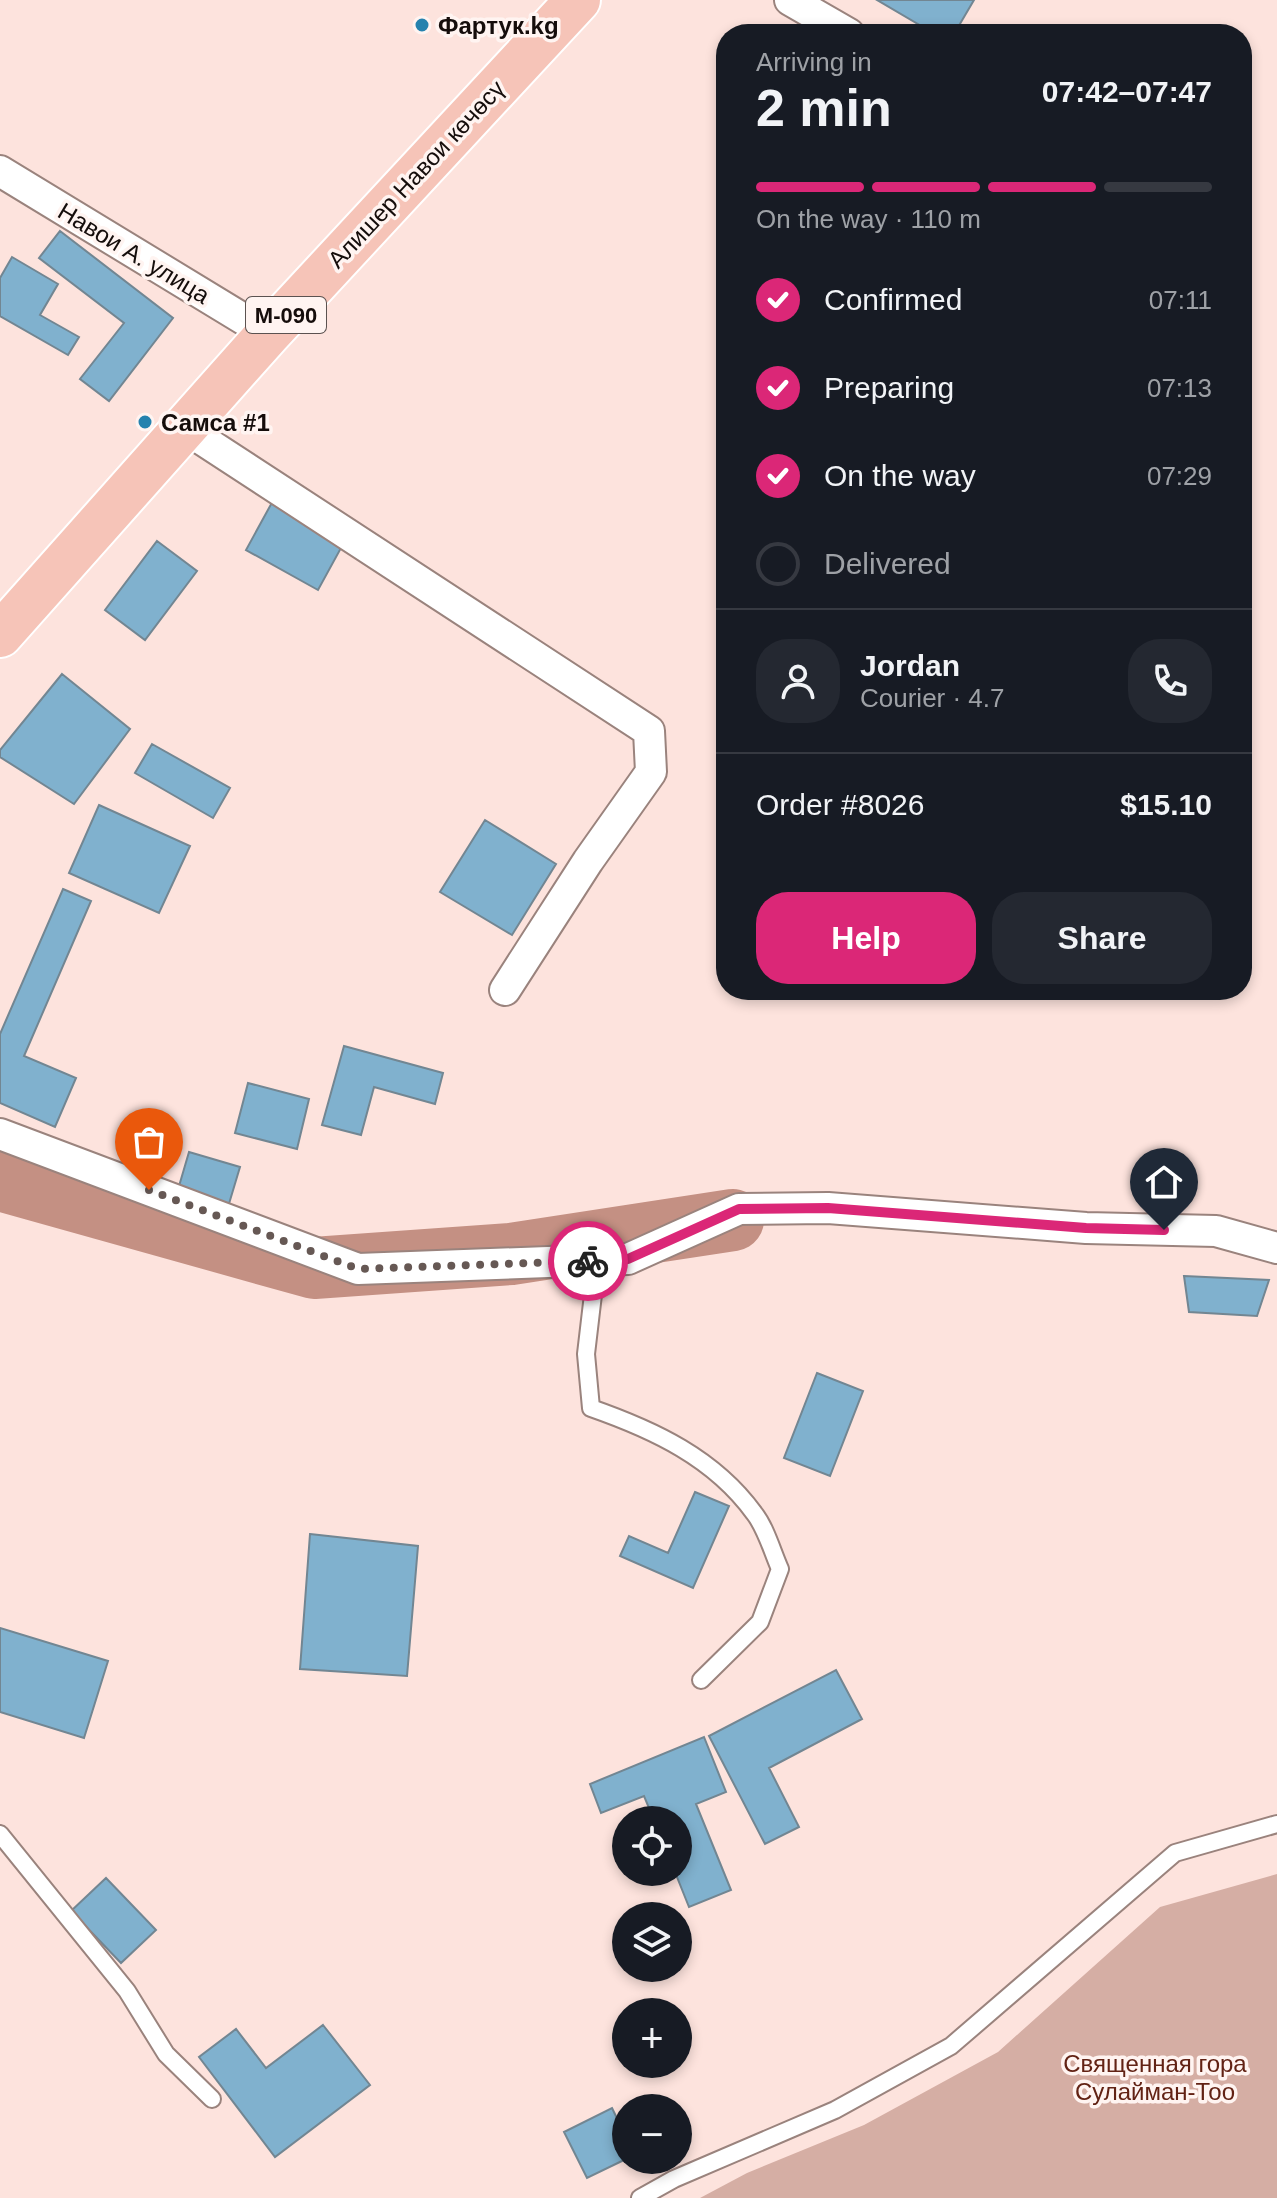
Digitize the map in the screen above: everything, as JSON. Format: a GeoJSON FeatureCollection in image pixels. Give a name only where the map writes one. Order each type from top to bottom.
{"type":"FeatureCollection","features":[{"type":"Feature","properties":{"kind":"main road","name":"Алишер Навои көчөсү"},"geometry":{"type":"LineString","coordinates":[[0,635],[268,334],[578,0]]}},
{"type":"Feature","properties":{"kind":"street"},"geometry":{"type":"LineString","coordinates":[[790,0],[832,24]]}},
{"type":"Feature","properties":{"kind":"street","name":"Навои А. улица"},"geometry":{"type":"LineString","coordinates":[[0,171],[268,334]]}},
{"type":"Feature","properties":{"kind":"street"},"geometry":{"type":"LineString","coordinates":[[186,429],[649,731],[651,772],[588,861],[505,990]]}},
{"type":"Feature","properties":{"kind":"street"},"geometry":{"type":"LineString","coordinates":[[0,1134],[358,1269],[628,1259],[739,1209],[828,1208],[1086,1228],[1216,1231],[1277,1248]]}},
{"type":"Feature","properties":{"kind":"lane"},"geometry":{"type":"LineString","coordinates":[[593,1261],[594,1286],[586,1354],[591,1408],[636,1424],[707,1462],[756,1514],[780,1569],[760,1622],[701,1680]]}},
{"type":"Feature","properties":{"kind":"lane"},"geometry":{"type":"LineString","coordinates":[[640,2198],[674,2179],[835,2110],[951,2046],[1175,1853],[1277,1824]]}},
{"type":"Feature","properties":{"kind":"lane"},"geometry":{"type":"LineString","coordinates":[[0,1834],[127,1991],[166,2054],[212,2099]]}},
{"type":"Feature","properties":{"kind":"green space","name":"Священная гора Сулайман-Тоо"},"geometry":{"type":"Polygon","coordinates":[[[1277,1874],[1277,2198],[700,2198],[747,2173],[864,2125],[998,2052],[1160,1907],[1277,1874]]]}},
{"type":"Feature","properties":{"kind":"building"},"geometry":{"type":"Polygon","coordinates":[[[877,0],[974,0],[960,24],[918,24],[877,0]]]}},
{"type":"Feature","properties":{"kind":"building"},"geometry":{"type":"Polygon","coordinates":[[[60,231],[173,318],[109,401],[80,379],[124,323],[39,258],[60,231]]]}},
{"type":"Feature","properties":{"kind":"building"},"geometry":{"type":"Polygon","coordinates":[[[12,257],[58,284],[40,315],[79,337],[68,355],[0,316],[0,278],[12,257]]]}},
{"type":"Feature","properties":{"kind":"building"},"geometry":{"type":"Polygon","coordinates":[[[275,497],[347,537],[318,590],[246,550],[275,497]]]}},
{"type":"Feature","properties":{"kind":"building"},"geometry":{"type":"Polygon","coordinates":[[[157,541],[197,571],[145,640],[105,610],[157,541]]]}},
{"type":"Feature","properties":{"kind":"building"},"geometry":{"type":"Polygon","coordinates":[[[62,674],[130,729],[74,804],[0,757],[0,750],[62,674]]]}},
{"type":"Feature","properties":{"kind":"building"},"geometry":{"type":"Polygon","coordinates":[[[152,744],[230,788],[213,818],[135,773],[152,744]]]}},
{"type":"Feature","properties":{"kind":"building"},"geometry":{"type":"Polygon","coordinates":[[[99,805],[190,846],[159,913],[69,873],[99,805]]]}},
{"type":"Feature","properties":{"kind":"building"},"geometry":{"type":"Polygon","coordinates":[[[485,820],[556,864],[512,935],[440,892],[485,820]]]}},
{"type":"Feature","properties":{"kind":"building"},"geometry":{"type":"Polygon","coordinates":[[[63,889],[91,901],[24,1056],[76,1078],[55,1127],[0,1103],[0,1034],[63,889]]]}},
{"type":"Feature","properties":{"kind":"building"},"geometry":{"type":"Polygon","coordinates":[[[344,1046],[443,1073],[435,1104],[374,1087],[361,1135],[322,1125],[344,1046]]]}},
{"type":"Feature","properties":{"kind":"building"},"geometry":{"type":"Polygon","coordinates":[[[248,1083],[309,1099],[297,1149],[235,1133],[248,1083]]]}},
{"type":"Feature","properties":{"kind":"building"},"geometry":{"type":"Polygon","coordinates":[[[189,1152],[240,1167],[228,1207],[177,1193],[189,1152]]]}},
{"type":"Feature","properties":{"kind":"building"},"geometry":{"type":"Polygon","coordinates":[[[1184,1276],[1269,1280],[1257,1316],[1189,1312],[1184,1276]]]}},
{"type":"Feature","properties":{"kind":"building"},"geometry":{"type":"Polygon","coordinates":[[[817,1373],[863,1391],[830,1476],[784,1458],[817,1373]]]}},
{"type":"Feature","properties":{"kind":"building"},"geometry":{"type":"Polygon","coordinates":[[[695,1492],[729,1506],[693,1588],[620,1556],[629,1536],[668,1553],[695,1492]]]}},
{"type":"Feature","properties":{"kind":"building"},"geometry":{"type":"Polygon","coordinates":[[[310,1534],[418,1546],[407,1676],[300,1669],[310,1534]]]}},
{"type":"Feature","properties":{"kind":"building"},"geometry":{"type":"Polygon","coordinates":[[[0,1628],[108,1661],[84,1738],[0,1712],[0,1628]]]}},
{"type":"Feature","properties":{"kind":"building"},"geometry":{"type":"Polygon","coordinates":[[[836,1670],[862,1719],[769,1768],[799,1827],[765,1844],[709,1736],[836,1670]]]}},
{"type":"Feature","properties":{"kind":"building"},"geometry":{"type":"Polygon","coordinates":[[[704,1737],[726,1792],[696,1804],[731,1890],[692,1906],[692,1902],[687,1902],[681,1886],[692,1886],[692,1806],[648,1806],[644,1796],[612,1806],[601,1813],[590,1784],[704,1737]]]}},
{"type":"Feature","properties":{"kind":"building"},"geometry":{"type":"Polygon","coordinates":[[[106,1878],[156,1930],[121,1963],[71,1911],[106,1878]]]}},
{"type":"Feature","properties":{"kind":"building"},"geometry":{"type":"Polygon","coordinates":[[[323,2025],[370,2085],[275,2157],[199,2057],[236,2029],[266,2068],[323,2025]]]}},
{"type":"Feature","properties":{"kind":"building"},"geometry":{"type":"Polygon","coordinates":[[[612,2108],[612,2166],[587,2178],[564,2132],[612,2108]]]}},
{"type":"Feature","properties":{"kind":"waterway"},"geometry":{"type":"LineString","coordinates":[[0,1180],[314,1268],[511,1254],[733,1220]]}},
{"type":"Feature","properties":{"kind":"way so far"},"geometry":{"type":"LineString","coordinates":[[149,1190],[358,1269],[588,1261]]}},
{"type":"Feature","properties":{"kind":"place","name":"Фартук.kg"},"geometry":{"type":"Point","coordinates":[422,25]}},
{"type":"Feature","properties":{"kind":"place","name":"Самса #1"},"geometry":{"type":"Point","coordinates":[145,422]}},
{"type":"Feature","properties":{"kind":"route"},"geometry":{"type":"LineString","coordinates":[[588,1261],[628,1259],[739,1209],[828,1208],[1086,1228],[1164,1230]]}}]}
